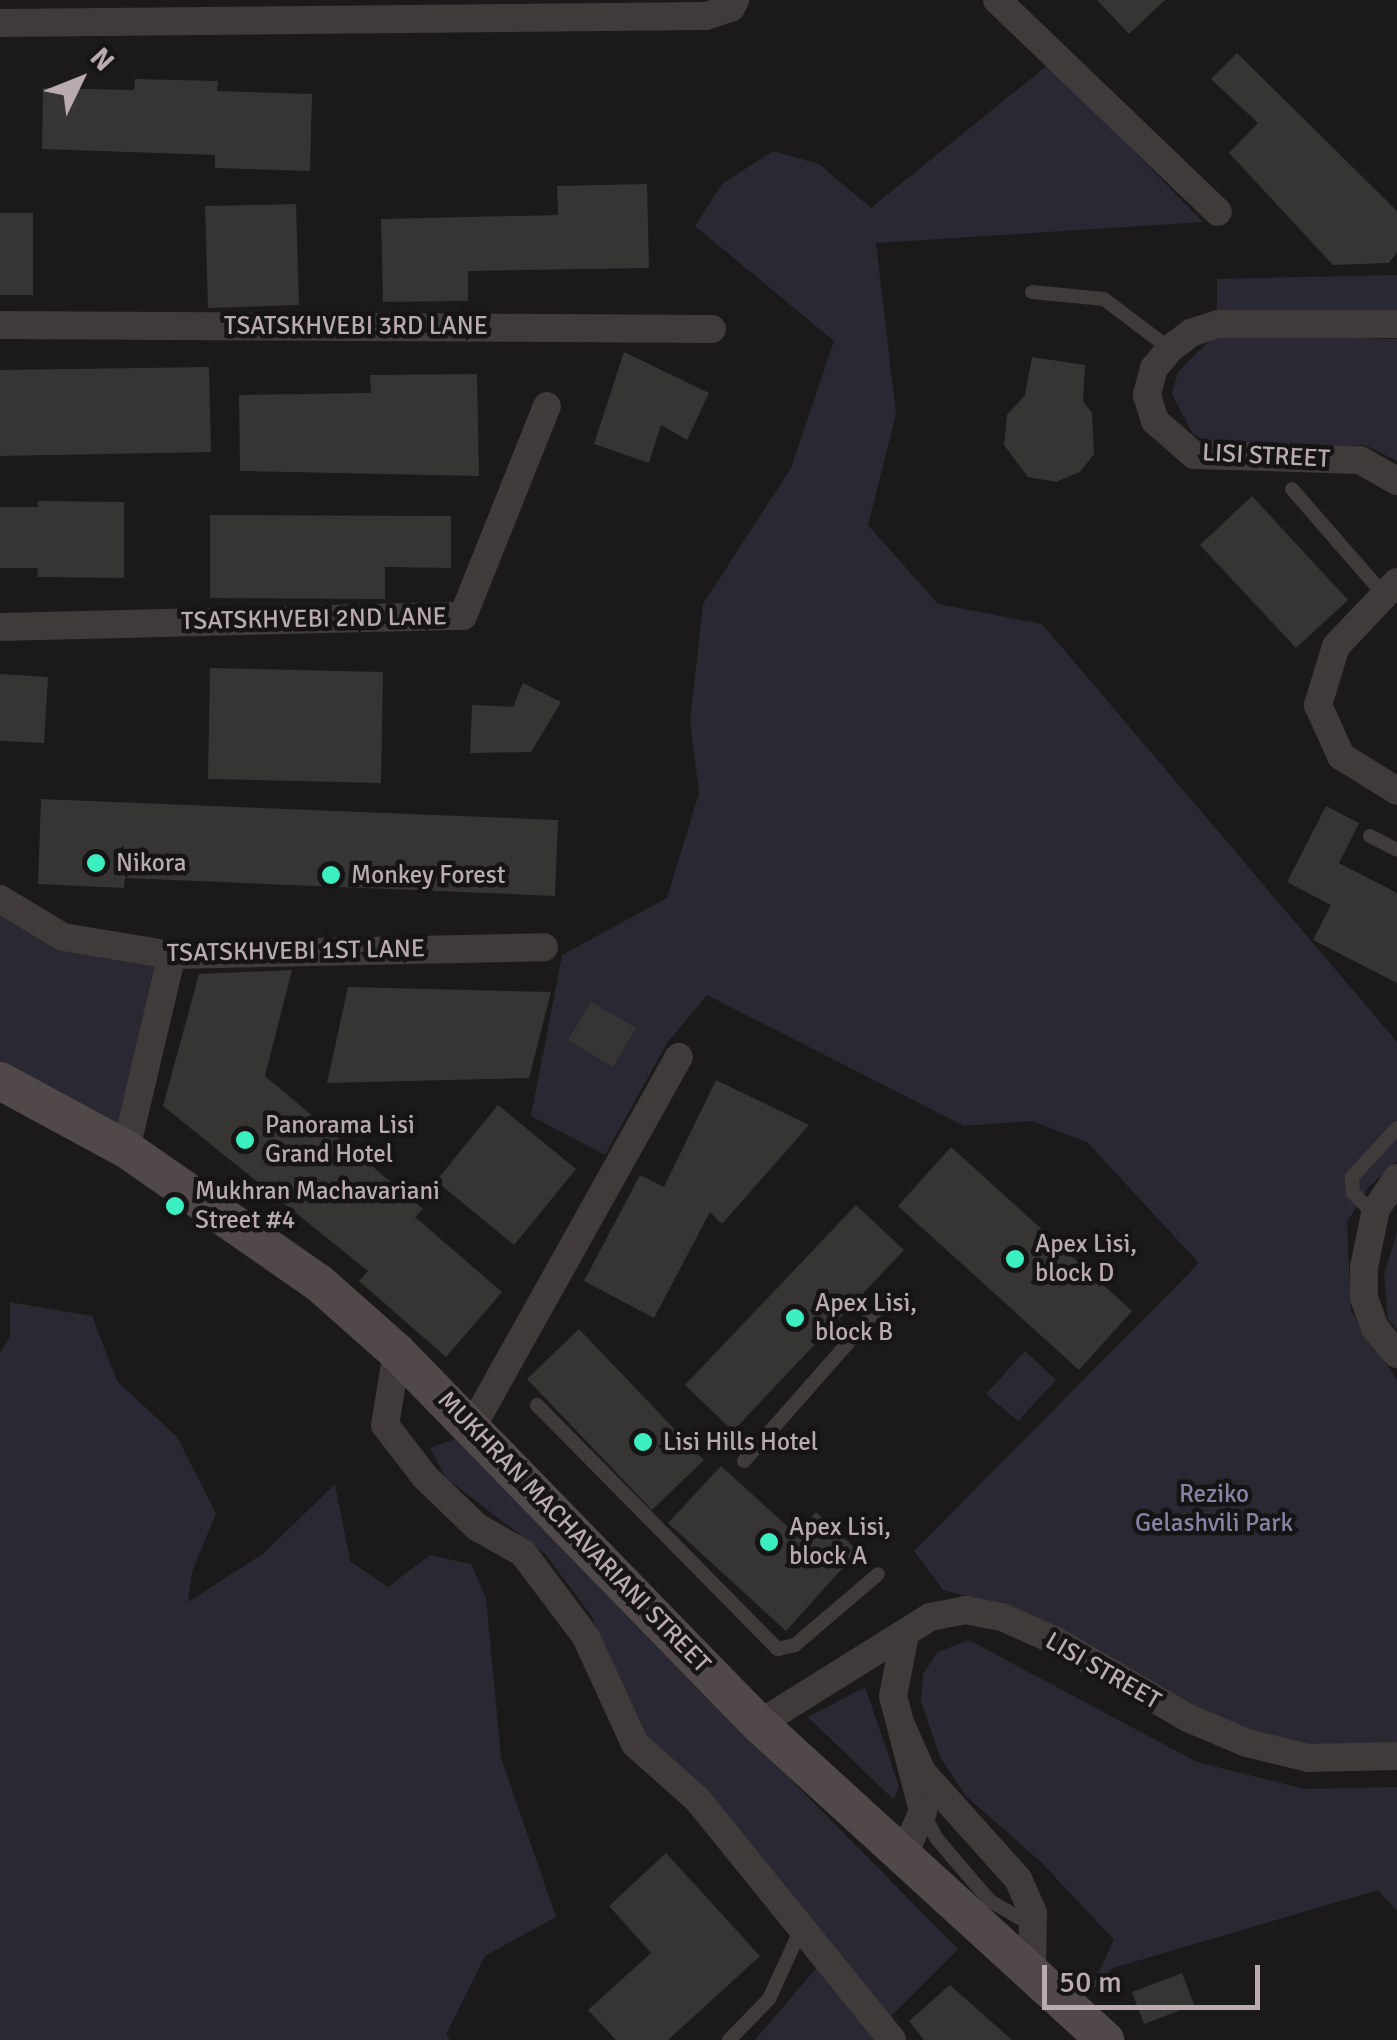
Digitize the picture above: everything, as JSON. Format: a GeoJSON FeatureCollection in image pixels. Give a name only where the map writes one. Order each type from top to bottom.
{"type":"FeatureCollection","features":[{"type":"Feature","properties":{"kind":"main road","name":"MUKHRAN MACHAVARIANI STREET"},"geometry":{"type":"LineString","coordinates":[[0,1081],[126,1149],[319,1283],[397,1352],[760,1724],[1105,2040]]}},
{"type":"Feature","properties":{"kind":"street"},"geometry":{"type":"LineString","coordinates":[[0,24],[706,16],[731,8],[735,0]]}},
{"type":"Feature","properties":{"kind":"street"},"geometry":{"type":"LineString","coordinates":[[997,0],[1218,212]]}},
{"type":"Feature","properties":{"kind":"street"},"geometry":{"type":"LineString","coordinates":[[1170,350],[1191,332],[1218,324],[1397,324]]}},
{"type":"Feature","properties":{"kind":"street","name":"TSATSKHVEBI 3RD LANE"},"geometry":{"type":"LineString","coordinates":[[0,325],[712,329]]}},
{"type":"Feature","properties":{"kind":"street","name":"LISI STREET"},"geometry":{"type":"LineString","coordinates":[[1170,350],[1154,368],[1147,395],[1155,421],[1182,449],[1194,455],[1360,460],[1397,480]]}},
{"type":"Feature","properties":{"kind":"street","name":"TSATSKHVEBI 2ND LANE"},"geometry":{"type":"LineString","coordinates":[[0,627],[463,616],[547,406]]}},
{"type":"Feature","properties":{"kind":"street"},"geometry":{"type":"LineString","coordinates":[[1391,588],[1336,646],[1318,706],[1341,756],[1397,791]]}},
{"type":"Feature","properties":{"kind":"street","name":"TSATSKHVEBI 1ST LANE"},"geometry":{"type":"LineString","coordinates":[[0,899],[63,936],[172,955],[544,947]]}},
{"type":"Feature","properties":{"kind":"street"},"geometry":{"type":"LineString","coordinates":[[126,1149],[172,955]]}},
{"type":"Feature","properties":{"kind":"street"},"geometry":{"type":"LineString","coordinates":[[472,1427],[679,1058]]}},
{"type":"Feature","properties":{"kind":"street"},"geometry":{"type":"LineString","coordinates":[[1397,1178],[1374,1214],[1364,1298],[1376,1328],[1397,1354]]}},
{"type":"Feature","properties":{"kind":"street"},"geometry":{"type":"LineString","coordinates":[[397,1352],[384,1425],[425,1477],[478,1527],[523,1553],[586,1637],[635,1744],[697,1799],[892,2040]]}},
{"type":"Feature","properties":{"kind":"street","name":"LISI STREET"},"geometry":{"type":"LineString","coordinates":[[760,1724],[904,1639],[930,1617],[965,1610],[1002,1618],[1247,1744],[1308,1758],[1397,1756]]}},
{"type":"Feature","properties":{"kind":"street"},"geometry":{"type":"LineString","coordinates":[[904,1639],[893,1696],[923,1812],[904,1854]]}},
{"type":"Feature","properties":{"kind":"street"},"geometry":{"type":"LineString","coordinates":[[902,1727],[922,1772],[1018,1878],[1032,1925],[1032,1970]]}},
{"type":"Feature","properties":{"kind":"lane"},"geometry":{"type":"LineString","coordinates":[[1032,292],[1104,299],[1170,350]]}},
{"type":"Feature","properties":{"kind":"lane"},"geometry":{"type":"LineString","coordinates":[[1292,489],[1391,588]]}},
{"type":"Feature","properties":{"kind":"lane"},"geometry":{"type":"LineString","coordinates":[[1370,836],[1397,850]]}},
{"type":"Feature","properties":{"kind":"lane"},"geometry":{"type":"LineString","coordinates":[[1374,1214],[1353,1193],[1352,1177],[1397,1128]]}},
{"type":"Feature","properties":{"kind":"lane"},"geometry":{"type":"LineString","coordinates":[[744,1460],[887,1299]]}},
{"type":"Feature","properties":{"kind":"lane"},"geometry":{"type":"LineString","coordinates":[[537,1405],[778,1649],[796,1645],[878,1574]]}},
{"type":"Feature","properties":{"kind":"lane"},"geometry":{"type":"LineString","coordinates":[[923,1812],[937,1839],[990,1901],[1032,1925]]}},
{"type":"Feature","properties":{"kind":"lane"},"geometry":{"type":"LineString","coordinates":[[729,2040],[769,1998],[801,1929]]}},
{"type":"Feature","properties":{"kind":"green space","name":"Reziko Gelashvili Park"},"geometry":{"type":"Polygon","coordinates":[[[1049,64],[1203,222],[876,243],[896,414],[868,525],[938,604],[1042,624],[1397,1042],[1397,1161],[1368,1188],[1347,1222],[1351,1311],[1397,1380],[1397,1742],[1317,1749],[1254,1737],[1185,1707],[1017,1609],[943,1590],[914,1551],[1199,1263],[1087,1142],[1032,1121],[964,1126],[707,995],[667,1043],[605,1155],[531,1116],[562,955],[667,898],[699,793],[690,721],[703,604],[791,468],[834,341],[695,226],[722,184],[773,151],[819,164],[871,208],[1049,64]]]}},
{"type":"Feature","properties":{"kind":"green space"},"geometry":{"type":"Polygon","coordinates":[[[1397,275],[1397,310],[1217,311],[1217,279],[1397,275]]]}},
{"type":"Feature","properties":{"kind":"green space"},"geometry":{"type":"Polygon","coordinates":[[[1232,335],[1397,339],[1397,461],[1365,445],[1211,445],[1193,434],[1172,394],[1178,372],[1209,341],[1232,335]]]}},
{"type":"Feature","properties":{"kind":"green space"},"geometry":{"type":"Polygon","coordinates":[[[0,899],[63,937],[172,955],[126,1149],[0,1082],[0,899]]]}},
{"type":"Feature","properties":{"kind":"green space"},"geometry":{"type":"Polygon","coordinates":[[[1397,1232],[1397,1329],[1388,1319],[1384,1275],[1397,1232]]]}},
{"type":"Feature","properties":{"kind":"green space"},"geometry":{"type":"Polygon","coordinates":[[[10,1302],[92,1316],[117,1381],[177,1437],[216,1513],[192,1572],[188,1602],[264,1553],[335,1484],[350,1561],[388,1587],[430,1555],[471,1564],[486,1598],[501,1758],[556,1917],[485,1956],[446,2035],[450,2040],[0,2040],[0,1353],[10,1336],[10,1302]]]}},
{"type":"Feature","properties":{"kind":"green space"},"geometry":{"type":"Polygon","coordinates":[[[1025,1351],[1056,1380],[1018,1421],[986,1394],[1025,1351]]]}},
{"type":"Feature","properties":{"kind":"green space"},"geometry":{"type":"Polygon","coordinates":[[[455,1439],[958,1949],[886,2021],[643,1737],[591,1615],[545,1554],[446,1478],[430,1448],[455,1439]]]}},
{"type":"Feature","properties":{"kind":"green space"},"geometry":{"type":"Polygon","coordinates":[[[969,1640],[1197,1762],[1305,1789],[1397,1787],[1397,1911],[1378,1890],[1113,1968],[1087,1996],[1114,1940],[1042,1863],[966,1796],[940,1757],[921,1701],[923,1674],[938,1652],[969,1640]]]}},
{"type":"Feature","properties":{"kind":"green space"},"geometry":{"type":"Polygon","coordinates":[[[865,1687],[899,1786],[894,1800],[808,1717],[865,1687]]]}},
{"type":"Feature","properties":{"kind":"green space"},"geometry":{"type":"Polygon","coordinates":[[[817,1967],[875,2040],[755,2040],[817,1967]]]}},
{"type":"Feature","properties":{"kind":"building"},"geometry":{"type":"Polygon","coordinates":[[[1097,0],[1165,0],[1129,34],[1097,0]]]}},
{"type":"Feature","properties":{"kind":"building"},"geometry":{"type":"Polygon","coordinates":[[[1237,53],[1397,211],[1397,252],[1389,263],[1333,265],[1229,153],[1258,123],[1211,79],[1237,53]]]}},
{"type":"Feature","properties":{"kind":"building"},"geometry":{"type":"Polygon","coordinates":[[[135,79],[218,81],[217,91],[312,94],[310,171],[215,168],[215,155],[42,149],[43,88],[134,90],[135,79]]]}},
{"type":"Feature","properties":{"kind":"building"},"geometry":{"type":"Polygon","coordinates":[[[647,184],[649,268],[468,271],[468,301],[383,302],[381,219],[558,215],[557,186],[647,184]]]}},
{"type":"Feature","properties":{"kind":"building"},"geometry":{"type":"Polygon","coordinates":[[[296,204],[299,305],[208,308],[205,206],[296,204]]]}},
{"type":"Feature","properties":{"kind":"building"},"geometry":{"type":"Polygon","coordinates":[[[0,213],[33,213],[33,295],[0,295],[0,213]]]}},
{"type":"Feature","properties":{"kind":"building"},"geometry":{"type":"Polygon","coordinates":[[[624,352],[709,393],[687,440],[661,425],[649,463],[594,444],[624,352]]]}},
{"type":"Feature","properties":{"kind":"building"},"geometry":{"type":"Polygon","coordinates":[[[1032,357],[1085,365],[1083,401],[1092,413],[1094,454],[1080,472],[1056,482],[1028,477],[1004,445],[1007,415],[1025,395],[1032,357]]]}},
{"type":"Feature","properties":{"kind":"building"},"geometry":{"type":"Polygon","coordinates":[[[209,367],[211,452],[0,456],[0,370],[209,367]]]}},
{"type":"Feature","properties":{"kind":"building"},"geometry":{"type":"Polygon","coordinates":[[[477,374],[479,476],[240,471],[239,395],[371,393],[370,375],[477,374]]]}},
{"type":"Feature","properties":{"kind":"building"},"geometry":{"type":"Polygon","coordinates":[[[1252,496],[1348,600],[1296,648],[1200,545],[1252,496]]]}},
{"type":"Feature","properties":{"kind":"building"},"geometry":{"type":"Polygon","coordinates":[[[38,501],[124,502],[124,578],[37,577],[38,568],[0,568],[0,507],[38,507],[38,501]]]}},
{"type":"Feature","properties":{"kind":"building"},"geometry":{"type":"Polygon","coordinates":[[[210,515],[451,516],[451,568],[385,567],[385,599],[210,598],[210,515]]]}},
{"type":"Feature","properties":{"kind":"building"},"geometry":{"type":"Polygon","coordinates":[[[210,668],[383,672],[381,783],[208,779],[210,668]]]}},
{"type":"Feature","properties":{"kind":"building"},"geometry":{"type":"Polygon","coordinates":[[[0,674],[48,677],[44,743],[0,741],[0,674]]]}},
{"type":"Feature","properties":{"kind":"building"},"geometry":{"type":"Polygon","coordinates":[[[523,683],[561,702],[531,752],[470,753],[472,705],[513,707],[523,683]]]}},
{"type":"Feature","properties":{"kind":"building"},"geometry":{"type":"Polygon","coordinates":[[[41,799],[558,820],[555,896],[125,878],[124,888],[38,884],[41,799]]]}},
{"type":"Feature","properties":{"kind":"building"},"geometry":{"type":"Polygon","coordinates":[[[1326,806],[1359,823],[1339,863],[1397,893],[1397,983],[1313,940],[1331,905],[1287,882],[1326,806]]]}},
{"type":"Feature","properties":{"kind":"building"},"geometry":{"type":"Polygon","coordinates":[[[292,970],[265,1076],[423,1209],[415,1217],[502,1292],[446,1357],[359,1281],[368,1271],[163,1106],[199,974],[292,970]]]}},
{"type":"Feature","properties":{"kind":"building"},"geometry":{"type":"Polygon","coordinates":[[[348,987],[551,992],[529,1078],[327,1083],[348,987]]]}},
{"type":"Feature","properties":{"kind":"building"},"geometry":{"type":"Polygon","coordinates":[[[591,1002],[636,1028],[613,1067],[568,1040],[591,1002]]]}},
{"type":"Feature","properties":{"kind":"building"},"geometry":{"type":"Polygon","coordinates":[[[716,1080],[809,1125],[722,1224],[710,1212],[654,1318],[584,1281],[640,1175],[664,1187],[716,1080]]]}},
{"type":"Feature","properties":{"kind":"building"},"geometry":{"type":"Polygon","coordinates":[[[498,1105],[576,1169],[514,1245],[436,1181],[498,1105]]]}},
{"type":"Feature","properties":{"kind":"building","name":"Apex Lisi, block D"},"geometry":{"type":"Polygon","coordinates":[[[951,1147],[1132,1311],[1079,1370],[898,1206],[951,1147]]]}},
{"type":"Feature","properties":{"kind":"building","name":"Apex Lisi, block B"},"geometry":{"type":"Polygon","coordinates":[[[856,1205],[904,1250],[733,1431],[685,1385],[856,1205]]]}},
{"type":"Feature","properties":{"kind":"building"},"geometry":{"type":"Polygon","coordinates":[[[579,1329],[704,1460],[652,1510],[527,1379],[579,1329]]]}},
{"type":"Feature","properties":{"kind":"building","name":"Apex Lisi, block A"},"geometry":{"type":"Polygon","coordinates":[[[721,1466],[796,1534],[816,1512],[858,1551],[786,1631],[668,1523],[721,1466]]]}},
{"type":"Feature","properties":{"kind":"building"},"geometry":{"type":"Polygon","coordinates":[[[666,1853],[760,1956],[668,2040],[616,2040],[588,2010],[651,1953],[609,1906],[666,1853]]]}},
{"type":"Feature","properties":{"kind":"building"},"geometry":{"type":"Polygon","coordinates":[[[1182,1973],[1194,2005],[1144,2024],[1132,1992],[1182,1973]]]}},
{"type":"Feature","properties":{"kind":"building"},"geometry":{"type":"Polygon","coordinates":[[[950,1985],[1012,2040],[924,2040],[909,2021],[950,1985]]]}},
{"type":"Feature","properties":{"kind":"place","name":"Nikora"},"geometry":{"type":"Point","coordinates":[96,863]}},
{"type":"Feature","properties":{"kind":"place","name":"Monkey Forest"},"geometry":{"type":"Point","coordinates":[331,875]}},
{"type":"Feature","properties":{"kind":"place","name":"Panorama Lisi Grand Hotel"},"geometry":{"type":"Point","coordinates":[245,1140]}},
{"type":"Feature","properties":{"kind":"place","name":"Mukhran Machavariani Street #4"},"geometry":{"type":"Point","coordinates":[175,1206]}},
{"type":"Feature","properties":{"kind":"place","name":"Apex Lisi, block D"},"geometry":{"type":"Point","coordinates":[1015,1259]}},
{"type":"Feature","properties":{"kind":"place","name":"Apex Lisi, block B"},"geometry":{"type":"Point","coordinates":[795,1318]}},
{"type":"Feature","properties":{"kind":"place","name":"Lisi Hills Hotel"},"geometry":{"type":"Point","coordinates":[643,1442]}},
{"type":"Feature","properties":{"kind":"place","name":"Apex Lisi, block A"},"geometry":{"type":"Point","coordinates":[769,1542]}}]}
